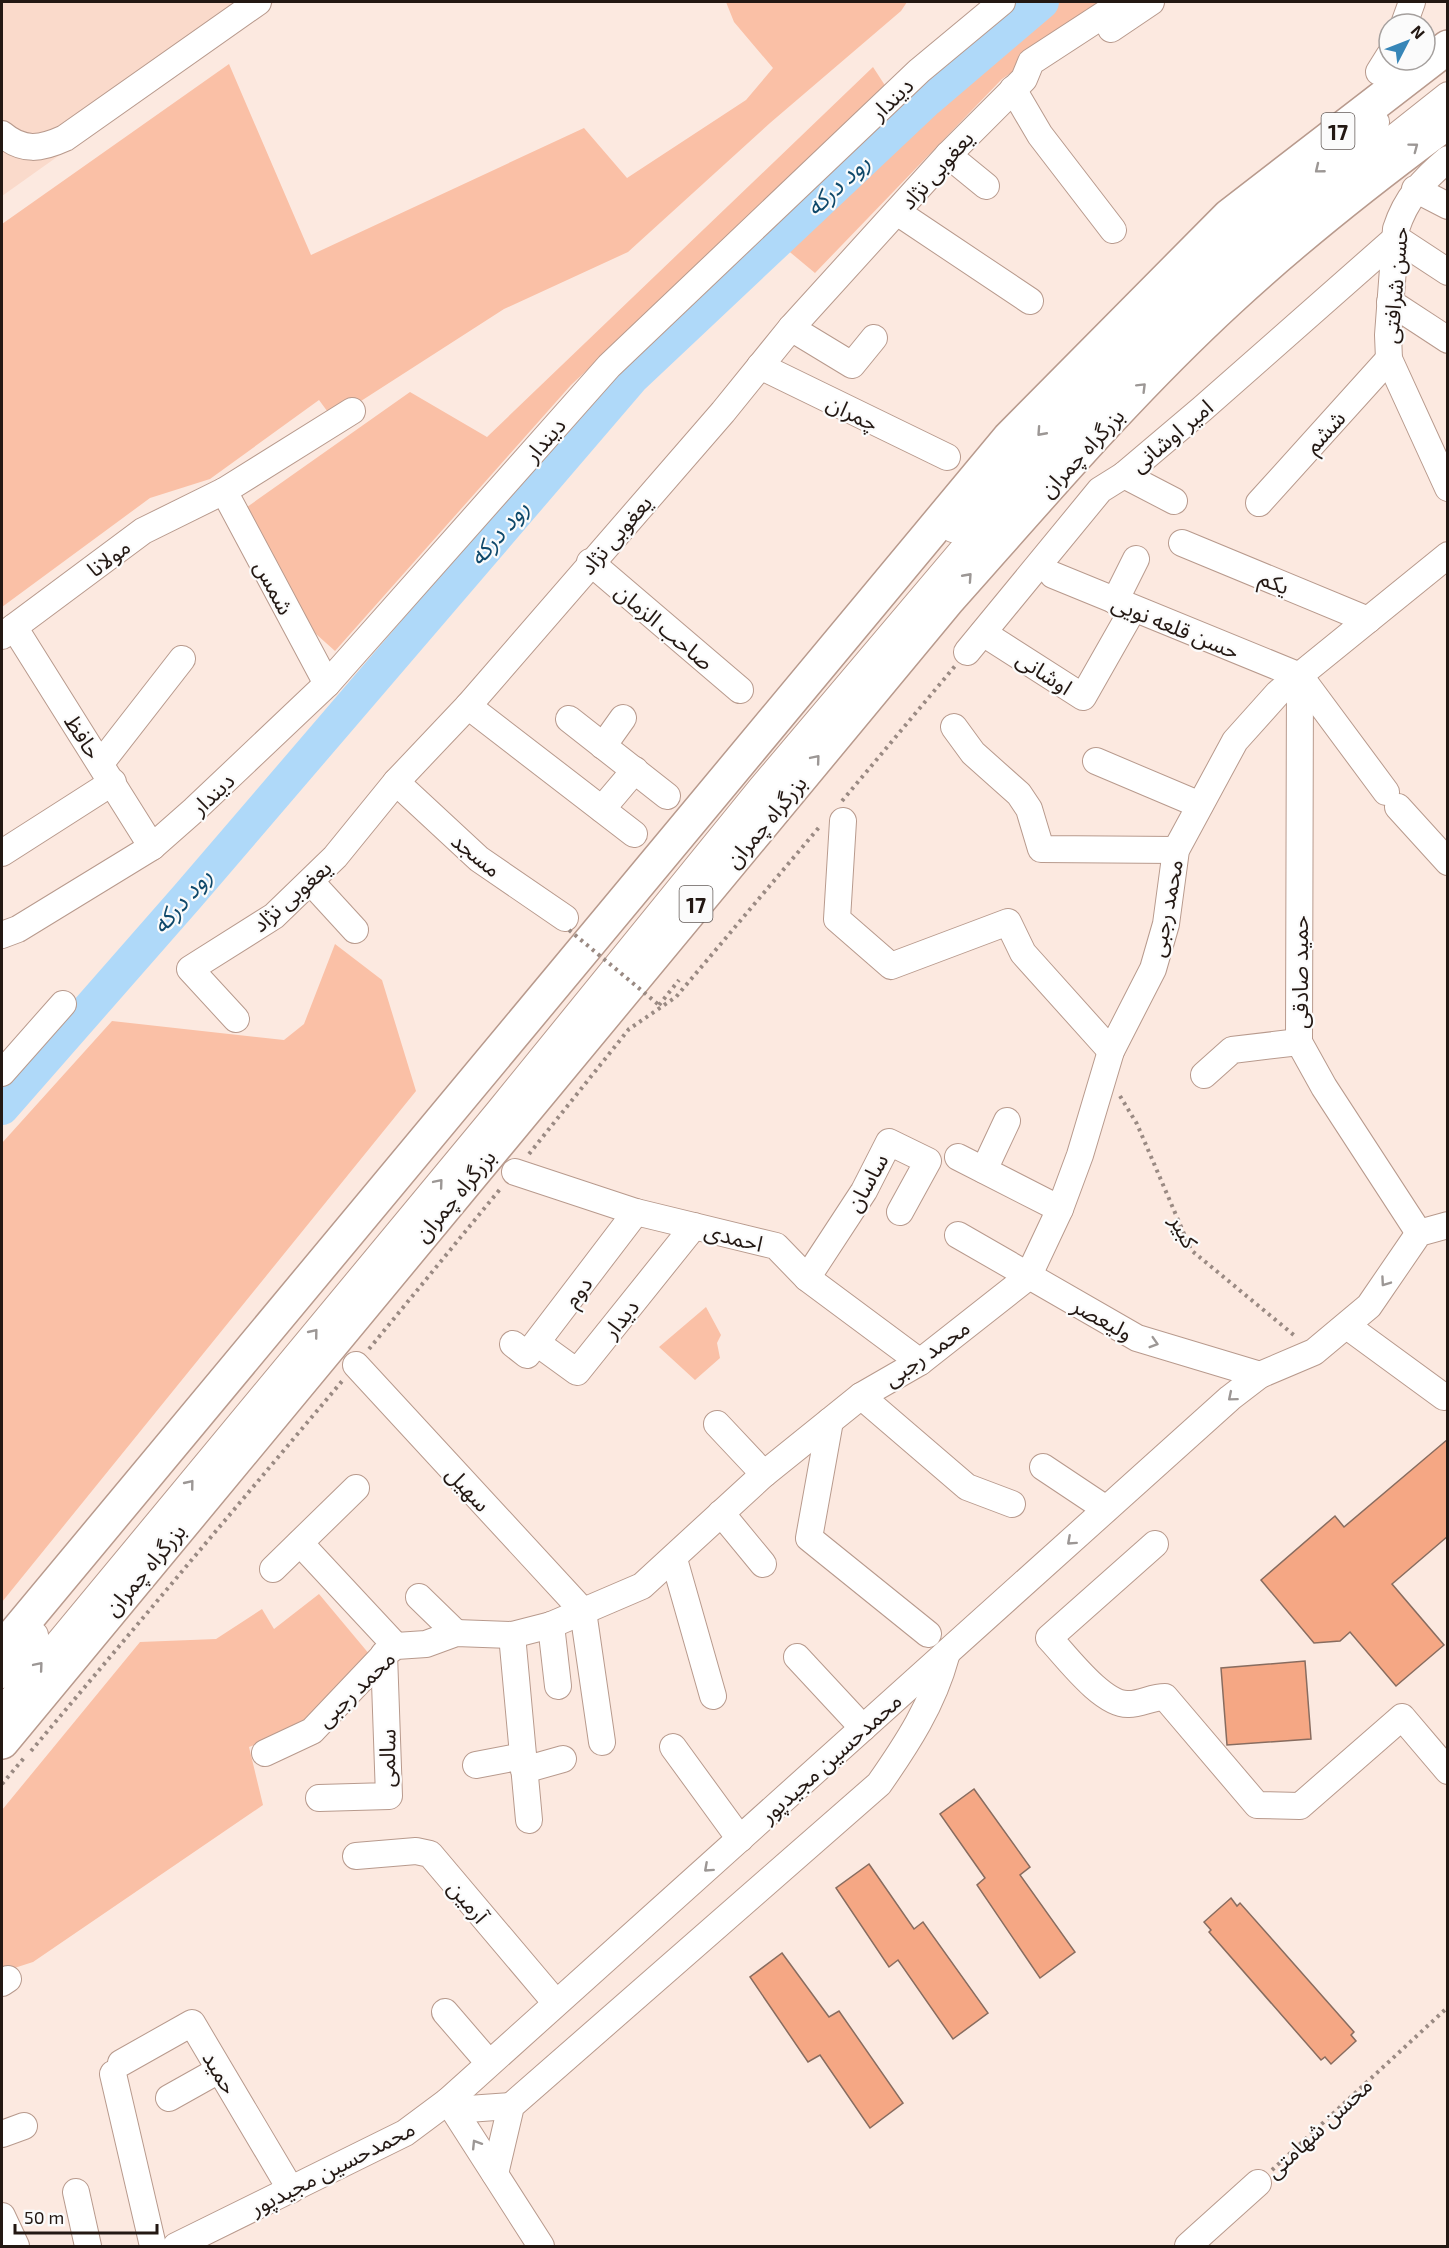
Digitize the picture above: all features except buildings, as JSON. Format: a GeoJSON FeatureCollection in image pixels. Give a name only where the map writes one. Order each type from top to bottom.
{"type":"FeatureCollection","features":[{"type":"Feature","properties":{"kind":"highway","name":"17"},"geometry":{"type":"LineString","coordinates":[[2,1649],[1009,438],[1230,216],[1448,48]]}},
{"type":"Feature","properties":{"kind":"highway"},"geometry":{"type":"LineString","coordinates":[[1230,216],[1247,186],[1266,163],[1377,72]]}},
{"type":"Feature","properties":{"kind":"highway","name":"بزرگراه چمران"},"geometry":{"type":"LineString","coordinates":[[2,1742],[948,600],[1088,443],[1228,301],[1312,227],[1448,122]]}},
{"type":"Feature","properties":{"kind":"street"},"geometry":{"type":"LineString","coordinates":[[7,143],[38,148],[65,138],[258,2]]}},
{"type":"Feature","properties":{"kind":"street","name":"دیندار"},"geometry":{"type":"LineString","coordinates":[[2,935],[18,929],[152,846],[194,810],[327,684],[609,366],[919,71],[1002,2]]}},
{"type":"Feature","properties":{"kind":"street","name":"یعغوبی نژاد"},"geometry":{"type":"LineString","coordinates":[[236,1019],[190,969],[274,916],[311,882],[396,782],[468,706],[590,562],[723,412],[792,328],[948,155],[1018,84],[1031,62],[1123,2]]}},
{"type":"Feature","properties":{"kind":"street"},"geometry":{"type":"LineString","coordinates":[[1113,230],[1040,135],[1018,84],[1041,77],[1150,2]]}},
{"type":"Feature","properties":{"kind":"street"},"geometry":{"type":"LineString","coordinates":[[2,1675],[937,546],[1069,401],[1225,246],[1419,86],[1448,67]]}},
{"type":"Feature","properties":{"kind":"street"},"geometry":{"type":"LineString","coordinates":[[2,1711],[535,1067],[761,789],[964,548],[1083,417],[1168,329],[1255,248],[1448,95]]}},
{"type":"Feature","properties":{"kind":"street"},"geometry":{"type":"LineString","coordinates":[[948,155],[986,186]]}},
{"type":"Feature","properties":{"kind":"street","name":"حسن شرافتی"},"geometry":{"type":"LineString","coordinates":[[1448,159],[1415,189],[1400,216],[1390,302],[1389,359],[1438,441],[1448,488]]}},
{"type":"Feature","properties":{"kind":"street"},"geometry":{"type":"LineString","coordinates":[[1415,189],[1448,206]]}},
{"type":"Feature","properties":{"kind":"street"},"geometry":{"type":"LineString","coordinates":[[897,212],[1030,301]]}},
{"type":"Feature","properties":{"kind":"street"},"geometry":{"type":"LineString","coordinates":[[1396,238],[1448,272]]}},
{"type":"Feature","properties":{"kind":"street","name":"امیر اوشانی"},"geometry":{"type":"LineString","coordinates":[[967,652],[1100,490],[1124,475],[1396,238]]}},
{"type":"Feature","properties":{"kind":"street"},"geometry":{"type":"LineString","coordinates":[[1390,302],[1448,340]]}},
{"type":"Feature","properties":{"kind":"street"},"geometry":{"type":"LineString","coordinates":[[792,328],[852,365],[874,338]]}},
{"type":"Feature","properties":{"kind":"street","name":"ششم"},"geometry":{"type":"LineString","coordinates":[[1259,503],[1389,359]]}},
{"type":"Feature","properties":{"kind":"street","name":"چمران"},"geometry":{"type":"LineString","coordinates":[[759,366],[947,457]]}},
{"type":"Feature","properties":{"kind":"street","name":"مولانا"},"geometry":{"type":"LineString","coordinates":[[8,631],[143,531],[224,490],[352,411]]}},
{"type":"Feature","properties":{"kind":"street"},"geometry":{"type":"LineString","coordinates":[[1124,475],[1174,501]]}},
{"type":"Feature","properties":{"kind":"street","name":"شمس"},"geometry":{"type":"LineString","coordinates":[[224,490],[327,684]]}},
{"type":"Feature","properties":{"kind":"street","name":"یکم"},"geometry":{"type":"LineString","coordinates":[[1182,543],[1368,620]]}},
{"type":"Feature","properties":{"kind":"street","name":"محمد رجبی"},"geometry":{"type":"LineString","coordinates":[[264,1753],[312,1731],[390,1650],[426,1644],[456,1633],[512,1635],[551,1624],[642,1586],[764,1474],[861,1396],[920,1362],[1028,1277],[1060,1209],[1108,1061],[1153,969],[1166,924],[1176,850],[1236,741],[1278,693],[1448,555]]}},
{"type":"Feature","properties":{"kind":"street"},"geometry":{"type":"LineString","coordinates":[[1124,605],[1136,559]]}},
{"type":"Feature","properties":{"kind":"street","name":"صاحب الزمان"},"geometry":{"type":"LineString","coordinates":[[590,562],[740,690]]}},
{"type":"Feature","properties":{"kind":"street","name":"حسن قلعه نویی"},"geometry":{"type":"LineString","coordinates":[[1053,575],[1300,676]]}},
{"type":"Feature","properties":{"kind":"street","name":"اوشانی"},"geometry":{"type":"LineString","coordinates":[[983,633],[1083,697],[1124,605]]}},
{"type":"Feature","properties":{"kind":"street","name":"حافظ"},"geometry":{"type":"LineString","coordinates":[[8,631],[107,772],[152,846]]}},
{"type":"Feature","properties":{"kind":"street"},"geometry":{"type":"LineString","coordinates":[[3,848],[107,772],[182,659]]}},
{"type":"Feature","properties":{"kind":"street"},"geometry":{"type":"LineString","coordinates":[[1300,676],[1392,799],[1445,853]]}},
{"type":"Feature","properties":{"kind":"street","name":"حمید صادقی"},"geometry":{"type":"LineString","coordinates":[[1300,676],[1299,1042],[1324,1087],[1419,1233]]}},
{"type":"Feature","properties":{"kind":"street"},"geometry":{"type":"LineString","coordinates":[[468,706],[634,834]]}},
{"type":"Feature","properties":{"kind":"street"},"geometry":{"type":"LineString","coordinates":[[603,746],[623,718]]}},
{"type":"Feature","properties":{"kind":"street"},"geometry":{"type":"LineString","coordinates":[[569,719],[667,795]]}},
{"type":"Feature","properties":{"kind":"street"},"geometry":{"type":"LineString","coordinates":[[954,727],[973,753],[1019,794],[1029,809],[1041,849],[1176,850]]}},
{"type":"Feature","properties":{"kind":"street"},"geometry":{"type":"LineString","coordinates":[[1096,761],[1200,804]]}},
{"type":"Feature","properties":{"kind":"street"},"geometry":{"type":"LineString","coordinates":[[602,809],[635,770]]}},
{"type":"Feature","properties":{"kind":"street","name":"مسجد"},"geometry":{"type":"LineString","coordinates":[[396,782],[479,859],[567,924]]}},
{"type":"Feature","properties":{"kind":"street"},"geometry":{"type":"LineString","coordinates":[[834,817],[837,919],[891,966],[1008,922],[1023,953],[1108,1061]]}},
{"type":"Feature","properties":{"kind":"street"},"geometry":{"type":"LineString","coordinates":[[311,882],[355,930]]}},
{"type":"Feature","properties":{"kind":"street"},"geometry":{"type":"LineString","coordinates":[[2,1073],[63,1004]]}},
{"type":"Feature","properties":{"kind":"street"},"geometry":{"type":"LineString","coordinates":[[1203,1075],[1224,1046],[1299,1042]]}},
{"type":"Feature","properties":{"kind":"street"},"geometry":{"type":"LineString","coordinates":[[984,1170],[1007,1121]]}},
{"type":"Feature","properties":{"kind":"street","name":"ساسان"},"geometry":{"type":"LineString","coordinates":[[807,1278],[864,1191],[889,1142],[928,1161],[900,1212]]}},
{"type":"Feature","properties":{"kind":"street"},"geometry":{"type":"LineString","coordinates":[[958,1157],[1060,1209]]}},
{"type":"Feature","properties":{"kind":"street","name":"احمدی"},"geometry":{"type":"LineString","coordinates":[[515,1172],[636,1212],[776,1246],[807,1278],[920,1362]]}},
{"type":"Feature","properties":{"kind":"street","name":"دوم"},"geometry":{"type":"LineString","coordinates":[[525,1344],[636,1212]]}},
{"type":"Feature","properties":{"kind":"street"},"geometry":{"type":"LineString","coordinates":[[1419,1233],[1448,1225]]}},
{"type":"Feature","properties":{"kind":"street","name":"دیدار"},"geometry":{"type":"LineString","coordinates":[[525,1344],[577,1372],[694,1226]]}},
{"type":"Feature","properties":{"kind":"street","name":"محمدحسین مجیدپور"},"geometry":{"type":"LineString","coordinates":[[176,2247],[405,2133],[451,2105],[489,2063],[1106,1509],[1260,1375],[1314,1352],[1347,1326],[1369,1305],[1419,1233]]}},
{"type":"Feature","properties":{"kind":"street","name":"ولیعصر"},"geometry":{"type":"LineString","coordinates":[[958,1235],[1137,1338],[1260,1375]]}},
{"type":"Feature","properties":{"kind":"street"},"geometry":{"type":"LineString","coordinates":[[1347,1326],[1444,1397]]}},
{"type":"Feature","properties":{"kind":"street","name":"سهیل"},"geometry":{"type":"LineString","coordinates":[[356,1365],[583,1611]]}},
{"type":"Feature","properties":{"kind":"street"},"geometry":{"type":"LineString","coordinates":[[861,1396],[967,1487],[1012,1504]]}},
{"type":"Feature","properties":{"kind":"street"},"geometry":{"type":"LineString","coordinates":[[830,1421],[809,1538],[928,1634]]}},
{"type":"Feature","properties":{"kind":"street"},"geometry":{"type":"LineString","coordinates":[[717,1424],[764,1474]]}},
{"type":"Feature","properties":{"kind":"street"},"geometry":{"type":"LineString","coordinates":[[1043,1467],[1106,1509]]}},
{"type":"Feature","properties":{"kind":"street"},"geometry":{"type":"LineString","coordinates":[[273,1569],[356,1488]]}},
{"type":"Feature","properties":{"kind":"street"},"geometry":{"type":"LineString","coordinates":[[721,1513],[763,1564]]}},
{"type":"Feature","properties":{"kind":"street"},"geometry":{"type":"LineString","coordinates":[[300,1543],[390,1650]]}},
{"type":"Feature","properties":{"kind":"street"},"geometry":{"type":"LineString","coordinates":[[1155,1544],[1048,1638],[1107,1699],[1129,1704],[1152,1696],[1165,1697],[1257,1805],[1300,1806],[1402,1718],[1448,1771]]}},
{"type":"Feature","properties":{"kind":"street"},"geometry":{"type":"LineString","coordinates":[[674,1559],[713,1696]]}},
{"type":"Feature","properties":{"kind":"street"},"geometry":{"type":"LineString","coordinates":[[419,1597],[456,1633]]}},
{"type":"Feature","properties":{"kind":"street"},"geometry":{"type":"LineString","coordinates":[[583,1611],[602,1742]]}},
{"type":"Feature","properties":{"kind":"street"},"geometry":{"type":"LineString","coordinates":[[551,1624],[558,1686]]}},
{"type":"Feature","properties":{"kind":"street"},"geometry":{"type":"LineString","coordinates":[[512,1635],[529,1820]]}},
{"type":"Feature","properties":{"kind":"street","name":"سالمی"},"geometry":{"type":"LineString","coordinates":[[320,1798],[389,1796],[390,1650]]}},
{"type":"Feature","properties":{"kind":"street"},"geometry":{"type":"LineString","coordinates":[[495,2174],[511,2106],[879,1784],[910,1741],[940,1676],[946,1653]]}},
{"type":"Feature","properties":{"kind":"street"},"geometry":{"type":"LineString","coordinates":[[797,1657],[863,1728]]}},
{"type":"Feature","properties":{"kind":"street"},"geometry":{"type":"LineString","coordinates":[[673,1747],[740,1839]]}},
{"type":"Feature","properties":{"kind":"street"},"geometry":{"type":"LineString","coordinates":[[477,1765],[563,1759]]}},
{"type":"Feature","properties":{"kind":"street","name":"آرمین"},"geometry":{"type":"LineString","coordinates":[[356,1856],[416,1851],[430,1854],[556,2003]]}},
{"type":"Feature","properties":{"kind":"street"},"geometry":{"type":"LineString","coordinates":[[445,2012],[489,2063]]}},
{"type":"Feature","properties":{"kind":"street","name":"حمید"},"geometry":{"type":"LineString","coordinates":[[153,2247],[117,2068],[192,2023],[291,2190]]}},
{"type":"Feature","properties":{"kind":"street"},"geometry":{"type":"LineString","coordinates":[[169,2098],[219,2070]]}},
{"type":"Feature","properties":{"kind":"street"},"geometry":{"type":"LineString","coordinates":[[451,2105],[511,2106]]}},
{"type":"Feature","properties":{"kind":"street"},"geometry":{"type":"LineString","coordinates":[[451,2105],[541,2247]]}},
{"type":"Feature","properties":{"kind":"street","name":"محسن شهامتی"},"geometry":{"type":"LineString","coordinates":[[1188,2247],[1258,2183]]}},
{"type":"Feature","properties":{"kind":"street"},"geometry":{"type":"LineString","coordinates":[[76,2192],[88,2247]]}},
{"type":"Feature","properties":{"kind":"street"},"geometry":{"type":"LineString","coordinates":[[2,2216],[16,2247]]}},
{"type":"Feature","properties":{"kind":"path"},"geometry":{"type":"LineString","coordinates":[[2,1784],[356,1365],[629,1029],[676,997],[834,817],[967,652]]}},
{"type":"Feature","properties":{"kind":"path"},"geometry":{"type":"LineString","coordinates":[[567,924],[659,1005],[680,980],[676,997]]}},
{"type":"Feature","properties":{"kind":"path","name":"کبیر"},"geometry":{"type":"LineString","coordinates":[[1108,1061],[1191,1250],[1314,1352]]}},
{"type":"Feature","properties":{"kind":"path","name":"محسن شهامتی"},"geometry":{"type":"LineString","coordinates":[[1258,2183],[1448,2007]]}},
{"type":"Feature","properties":{"kind":"shaded area"},"geometry":{"type":"Polygon","coordinates":[[[2,2],[275,2],[2,196],[2,2]]]}},
{"type":"Feature","properties":{"kind":"shaded area"},"geometry":{"type":"Polygon","coordinates":[[[726,2],[907,2],[901,11],[770,123],[628,252],[504,309],[333,419],[319,400],[210,479],[150,498],[2,607],[2,224],[229,64],[311,255],[584,128],[627,178],[746,100],[773,68],[734,22],[726,2]]]}},
{"type":"Feature","properties":{"kind":"shaded area"},"geometry":{"type":"Polygon","coordinates":[[[1055,2],[1113,2],[1002,79],[815,273],[785,248],[1055,2]]]}},
{"type":"Feature","properties":{"kind":"shaded area"},"geometry":{"type":"Polygon","coordinates":[[[873,67],[888,90],[571,385],[335,651],[316,634],[240,512],[410,392],[487,437],[873,67]]]}},
{"type":"Feature","properties":{"kind":"shaded area"},"geometry":{"type":"Polygon","coordinates":[[[335,944],[382,980],[416,1091],[2,1602],[2,1143],[112,1021],[284,1040],[304,1024],[335,944]]]}},
{"type":"Feature","properties":{"kind":"shaded area"},"geometry":{"type":"Polygon","coordinates":[[[706,1307],[721,1335],[717,1343],[720,1358],[695,1380],[659,1347],[706,1307]]]}},
{"type":"Feature","properties":{"kind":"shaded area"},"geometry":{"type":"Polygon","coordinates":[[[319,1594],[370,1655],[295,1729],[249,1747],[263,1805],[33,1962],[2,1972],[2,1810],[140,1642],[216,1639],[262,1609],[274,1629],[319,1594]]]}},
{"type":"Feature","properties":{"kind":"waterway","name":"رود درکه"},"geometry":{"type":"LineString","coordinates":[[2,1108],[187,897],[632,378],[927,100],[1042,2]]}}]}
